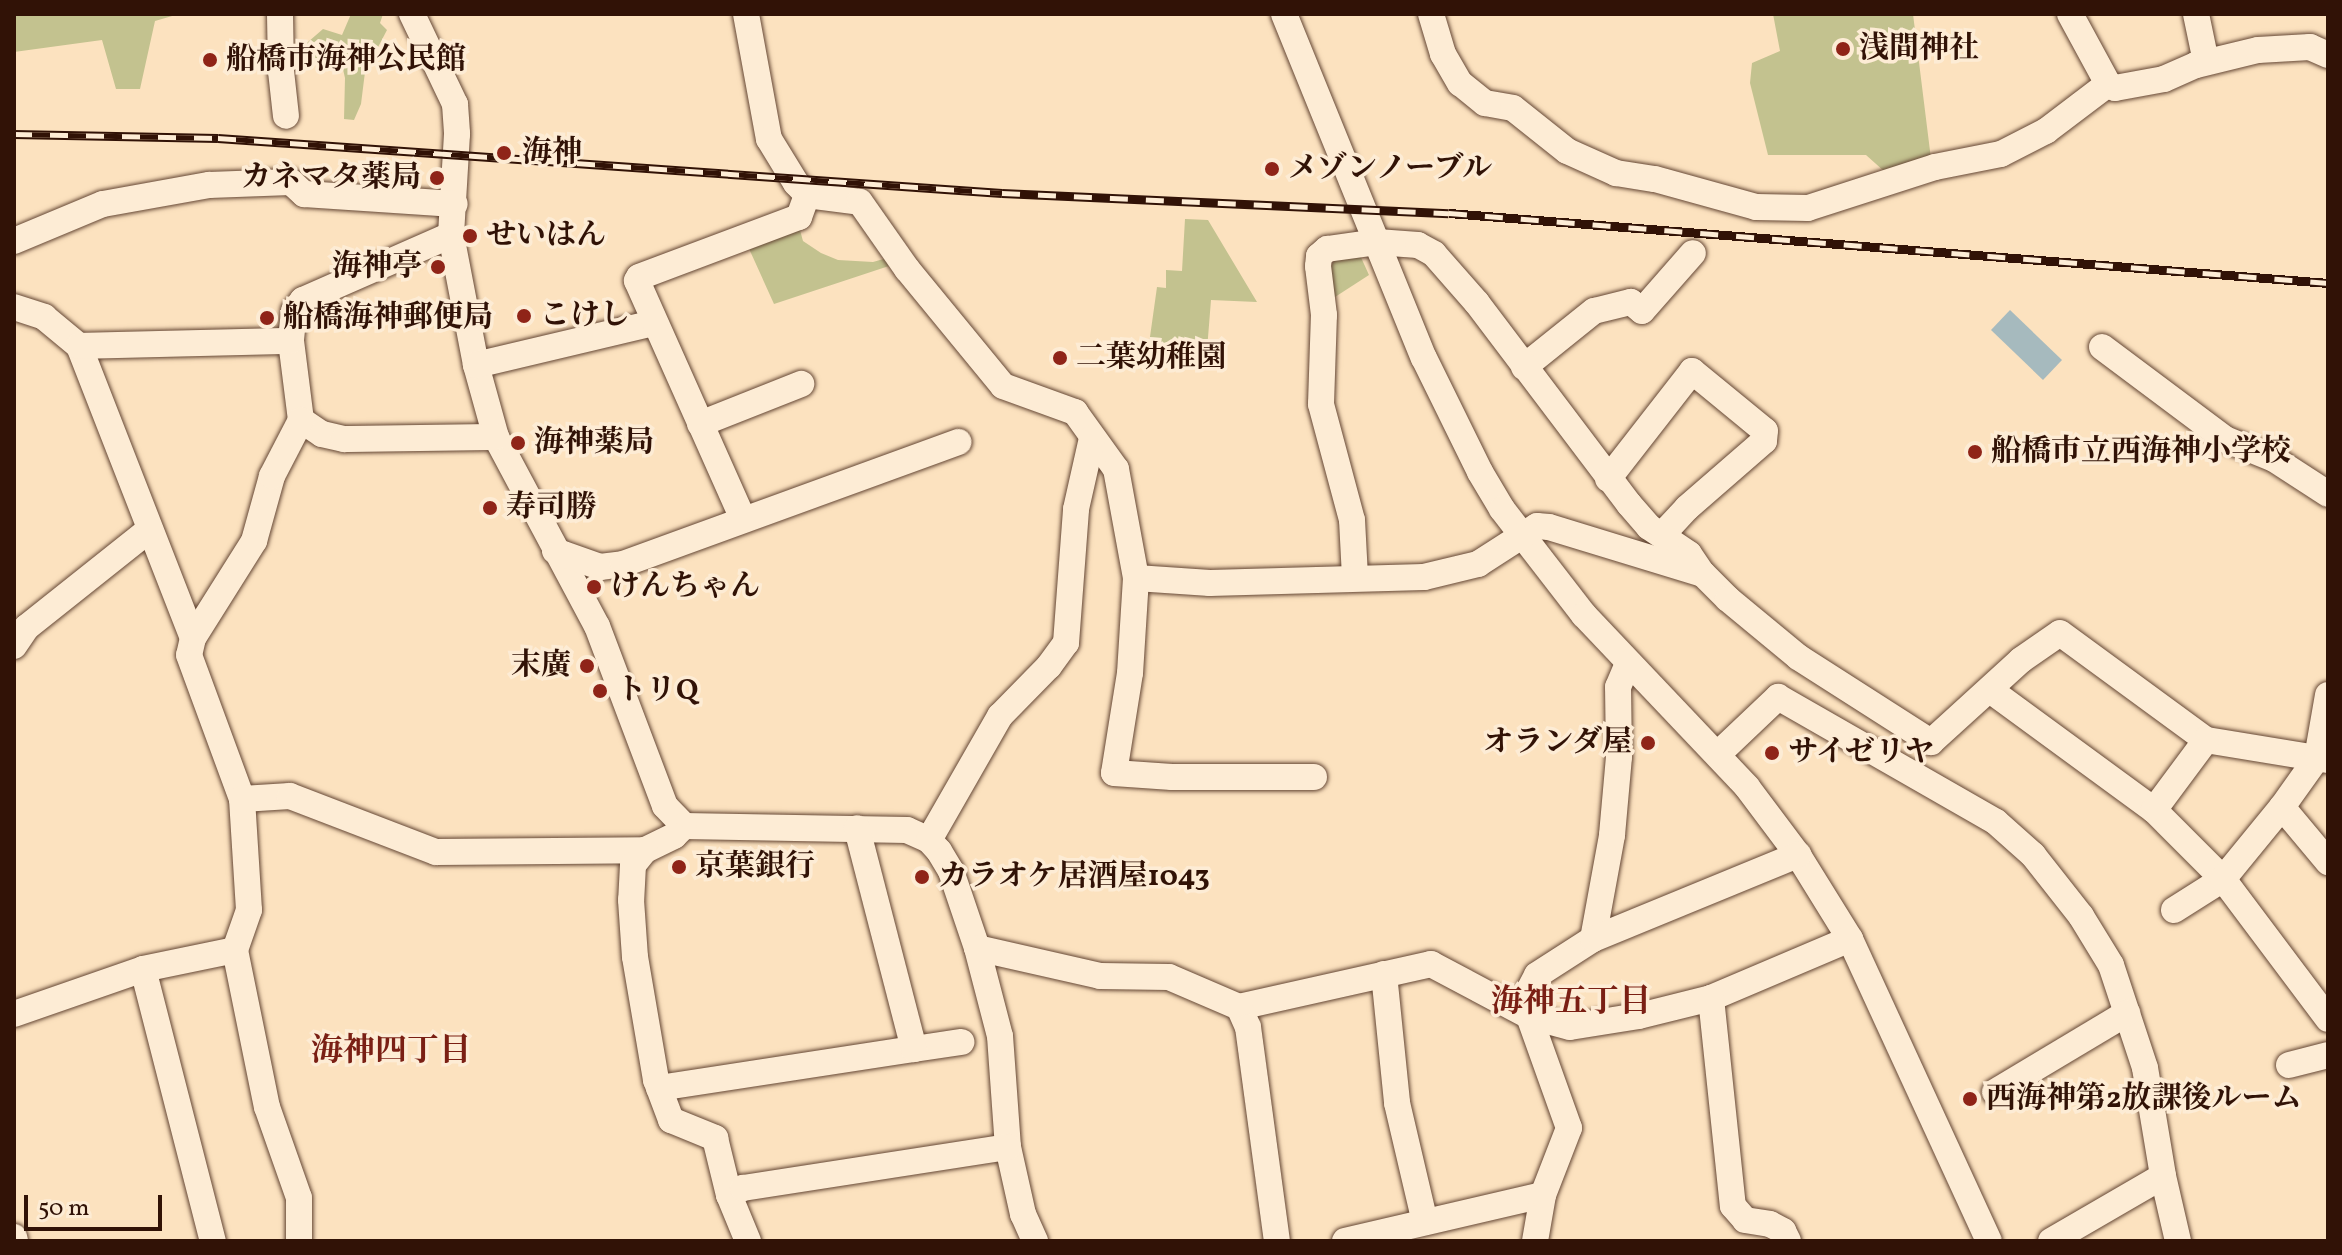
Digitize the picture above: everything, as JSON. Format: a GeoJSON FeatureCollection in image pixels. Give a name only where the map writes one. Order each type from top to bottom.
{"type":"FeatureCollection","features":[{"type":"Feature","properties":{"kind":"street"},"geometry":{"type":"LineString","coordinates":[[280,14],[286,116]]}},
{"type":"Feature","properties":{"kind":"street"},"geometry":{"type":"LineString","coordinates":[[412,14],[423,31],[455,104],[455,204],[451,235],[476,365],[496,437],[616,668],[665,806],[684,826]]}},
{"type":"Feature","properties":{"kind":"street"},"geometry":{"type":"LineString","coordinates":[[746,14],[769,139],[807,195],[860,202],[907,269],[1003,386],[1075,412],[1116,469],[1136,578],[1130,673],[1114,773],[1172,777],[1314,777]]}},
{"type":"Feature","properties":{"kind":"street"},"geometry":{"type":"LineString","coordinates":[[1284,14],[1456,428],[1502,509],[1628,663],[1718,754],[1798,855],[1850,939],[1989,1241]]}},
{"type":"Feature","properties":{"kind":"street"},"geometry":{"type":"LineString","coordinates":[[1431,14],[1443,54],[1460,83],[1485,103],[1513,108],[1567,151],[1616,173],[1655,179],[1756,207],[1808,208],[1935,167],[2001,154],[2046,131],[2108,84]]}},
{"type":"Feature","properties":{"kind":"street"},"geometry":{"type":"LineString","coordinates":[[2070,14],[2108,84],[2115,88],[2164,79],[2206,62],[2271,49],[2310,47],[2328,55]]}},
{"type":"Feature","properties":{"kind":"street"},"geometry":{"type":"LineString","coordinates":[[2196,14],[2206,62]]}},
{"type":"Feature","properties":{"kind":"street"},"geometry":{"type":"LineString","coordinates":[[14,241],[103,204],[209,185],[291,182],[304,194],[455,204]]}},
{"type":"Feature","properties":{"kind":"street"},"geometry":{"type":"LineString","coordinates":[[743,519],[638,286],[639,277],[799,217],[807,195]]}},
{"type":"Feature","properties":{"kind":"street"},"geometry":{"type":"LineString","coordinates":[[299,1241],[299,1198],[267,1107],[235,950],[249,910],[242,799],[189,655],[193,638],[254,541],[272,476],[301,420],[291,341],[294,311],[303,300],[451,235]]}},
{"type":"Feature","properties":{"kind":"street"},"geometry":{"type":"LineString","coordinates":[[1355,577],[1352,520],[1321,404],[1324,315],[1319,256],[1327,249],[1377,242],[1418,245],[1434,254],[1608,479],[1649,527],[1689,554],[1703,574],[1728,599],[1798,657],[1931,742],[2021,660],[2060,633],[2206,740],[2322,759]]}},
{"type":"Feature","properties":{"kind":"street"},"geometry":{"type":"LineString","coordinates":[[1524,367],[1594,311],[1631,302],[1642,311],[1693,253]]}},
{"type":"Feature","properties":{"kind":"street"},"geometry":{"type":"LineString","coordinates":[[14,307],[44,317],[79,346],[193,638]]}},
{"type":"Feature","properties":{"kind":"street"},"geometry":{"type":"LineString","coordinates":[[476,365],[654,323]]}},
{"type":"Feature","properties":{"kind":"street"},"geometry":{"type":"LineString","coordinates":[[79,346],[291,341]]}},
{"type":"Feature","properties":{"kind":"street"},"geometry":{"type":"LineString","coordinates":[[2102,347],[2225,439],[2274,459],[2328,494]]}},
{"type":"Feature","properties":{"kind":"street"},"geometry":{"type":"LineString","coordinates":[[1608,479],[1692,371],[1765,431],[1764,441],[1687,508],[1662,535]]}},
{"type":"Feature","properties":{"kind":"street"},"geometry":{"type":"LineString","coordinates":[[700,424],[801,384]]}},
{"type":"Feature","properties":{"kind":"street"},"geometry":{"type":"LineString","coordinates":[[301,420],[322,434],[344,439],[496,437]]}},
{"type":"Feature","properties":{"kind":"street"},"geometry":{"type":"LineString","coordinates":[[929,840],[1000,716],[1049,666],[1066,643],[1076,509],[1092,438]]}},
{"type":"Feature","properties":{"kind":"street"},"geometry":{"type":"LineString","coordinates":[[555,551],[600,567],[623,564],[959,442]]}},
{"type":"Feature","properties":{"kind":"street"},"geometry":{"type":"LineString","coordinates":[[1136,578],[1210,583],[1424,577],[1478,564],[1537,526],[1703,574]]}},
{"type":"Feature","properties":{"kind":"street"},"geometry":{"type":"LineString","coordinates":[[14,646],[27,627],[150,529]]}},
{"type":"Feature","properties":{"kind":"street"},"geometry":{"type":"LineString","coordinates":[[1593,939],[1613,819],[1619,757],[1618,687],[1628,663]]}},
{"type":"Feature","properties":{"kind":"street"},"geometry":{"type":"LineString","coordinates":[[1990,690],[2154,810],[2223,879],[2320,993],[2328,1019]]}},
{"type":"Feature","properties":{"kind":"street"},"geometry":{"type":"LineString","coordinates":[[2174,910],[2223,879],[2322,759],[2328,695]]}},
{"type":"Feature","properties":{"kind":"street"},"geometry":{"type":"LineString","coordinates":[[1718,754],[1778,697],[1996,822],[2033,855],[2081,916],[2111,965],[2145,1068],[2163,1176],[2178,1241]]}},
{"type":"Feature","properties":{"kind":"street"},"geometry":{"type":"LineString","coordinates":[[2154,810],[2206,740]]}},
{"type":"Feature","properties":{"kind":"street"},"geometry":{"type":"LineString","coordinates":[[242,799],[290,796],[436,852],[645,850],[674,836],[684,826],[907,830],[929,840],[951,871],[977,948],[1000,1036],[1008,1147],[1023,1214],[1035,1241]]}},
{"type":"Feature","properties":{"kind":"street"},"geometry":{"type":"LineString","coordinates":[[2282,807],[2328,862]]}},
{"type":"Feature","properties":{"kind":"street"},"geometry":{"type":"LineString","coordinates":[[857,828],[914,1049]]}},
{"type":"Feature","properties":{"kind":"street"},"geometry":{"type":"LineString","coordinates":[[645,850],[633,865],[631,900],[635,957],[659,1088],[671,1120],[715,1138],[729,1195],[748,1241]]}},
{"type":"Feature","properties":{"kind":"street"},"geometry":{"type":"LineString","coordinates":[[1535,1241],[1543,1195],[1569,1128],[1529,1016],[1527,994],[1537,975],[1593,939],[1798,855]]}},
{"type":"Feature","properties":{"kind":"street"},"geometry":{"type":"LineString","coordinates":[[977,948],[1100,976],[1169,977],[1239,1007],[1431,964],[1529,1016],[1547,1023],[1584,1025],[1639,1016],[1711,998],[1850,939]]}},
{"type":"Feature","properties":{"kind":"street"},"geometry":{"type":"LineString","coordinates":[[14,1014],[143,969],[235,950]]}},
{"type":"Feature","properties":{"kind":"street"},"geometry":{"type":"LineString","coordinates":[[143,969],[213,1241]]}},
{"type":"Feature","properties":{"kind":"street"},"geometry":{"type":"LineString","coordinates":[[1384,974],[1397,1103],[1425,1222]]}},
{"type":"Feature","properties":{"kind":"street"},"geometry":{"type":"LineString","coordinates":[[1711,998],[1733,1206],[1745,1220],[1770,1224],[1783,1231],[1788,1241]]}},
{"type":"Feature","properties":{"kind":"street"},"geometry":{"type":"LineString","coordinates":[[1239,1007],[1248,1027],[1277,1241]]}},
{"type":"Feature","properties":{"kind":"street"},"geometry":{"type":"LineString","coordinates":[[1995,1092],[2127,1013]]}},
{"type":"Feature","properties":{"kind":"street"},"geometry":{"type":"LineString","coordinates":[[659,1088],[961,1042]]}},
{"type":"Feature","properties":{"kind":"street"},"geometry":{"type":"LineString","coordinates":[[2289,1065],[2328,1055]]}},
{"type":"Feature","properties":{"kind":"street"},"geometry":{"type":"LineString","coordinates":[[729,1195],[743,1188],[1008,1147]]}},
{"type":"Feature","properties":{"kind":"street"},"geometry":{"type":"LineString","coordinates":[[2051,1241],[2163,1176]]}},
{"type":"Feature","properties":{"kind":"street"},"geometry":{"type":"LineString","coordinates":[[1345,1241],[1543,1195]]}},
{"type":"Feature","properties":{"kind":"shaded area"},"geometry":{"type":"Polygon","coordinates":[[[14,14],[179,14],[155,21],[140,89],[116,89],[102,40],[14,52],[14,14]]]}},
{"type":"Feature","properties":{"kind":"shaded area"},"geometry":{"type":"Polygon","coordinates":[[[351,14],[383,14],[380,23],[387,30],[365,72],[361,104],[354,120],[344,119],[345,78],[340,56],[300,63],[295,47],[308,42],[323,29],[342,35],[351,14]]]}},
{"type":"Feature","properties":{"kind":"shaded area"},"geometry":{"type":"Polygon","coordinates":[[[1773,14],[1913,14],[1931,159],[1885,172],[1866,155],[1768,155],[1750,83],[1752,63],[1780,51],[1773,14]]]}},
{"type":"Feature","properties":{"kind":"shaded area"},"geometry":{"type":"Polygon","coordinates":[[[1185,219],[1208,220],[1257,302],[1211,300],[1207,350],[1148,351],[1157,287],[1166,288],[1166,270],[1182,271],[1185,219]]]}},
{"type":"Feature","properties":{"kind":"shaded area"},"geometry":{"type":"Polygon","coordinates":[[[798,223],[803,241],[838,260],[873,262],[894,256],[898,263],[774,304],[746,242],[798,223]]]}},
{"type":"Feature","properties":{"kind":"shaded area"},"geometry":{"type":"Polygon","coordinates":[[[1359,253],[1369,275],[1335,297],[1330,268],[1335,259],[1359,253]]]}},
{"type":"Feature","properties":{"kind":"shaded area"},"geometry":{"type":"Polygon","coordinates":[[[2010,310],[2062,360],[2043,380],[1991,330],[2010,310]]]}},
{"type":"Feature","properties":{"kind":"railway"},"geometry":{"type":"LineString","coordinates":[[14,134],[218,138],[1002,193],[1449,213],[2328,283]]}},
{"type":"Feature","properties":{"kind":"place","name":"浅間神社"},"geometry":{"type":"Point","coordinates":[1843,49]}},
{"type":"Feature","properties":{"kind":"place","name":"船橋市海神公民館"},"geometry":{"type":"Point","coordinates":[210,60]}},
{"type":"Feature","properties":{"kind":"place","name":"海神"},"geometry":{"type":"Point","coordinates":[504,153]}},
{"type":"Feature","properties":{"kind":"place","name":"メゾンノーブル"},"geometry":{"type":"Point","coordinates":[1272,169]}},
{"type":"Feature","properties":{"kind":"place","name":"カネマタ薬局"},"geometry":{"type":"Point","coordinates":[437,178]}},
{"type":"Feature","properties":{"kind":"place","name":"せいはん"},"geometry":{"type":"Point","coordinates":[470,236]}},
{"type":"Feature","properties":{"kind":"place","name":"海神亭"},"geometry":{"type":"Point","coordinates":[438,267]}},
{"type":"Feature","properties":{"kind":"place","name":"こけし"},"geometry":{"type":"Point","coordinates":[524,316]}},
{"type":"Feature","properties":{"kind":"place","name":"船橋海神郵便局"},"geometry":{"type":"Point","coordinates":[267,318]}},
{"type":"Feature","properties":{"kind":"place","name":"二葉幼稚園"},"geometry":{"type":"Point","coordinates":[1060,358]}},
{"type":"Feature","properties":{"kind":"place","name":"海神薬局"},"geometry":{"type":"Point","coordinates":[518,443]}},
{"type":"Feature","properties":{"kind":"place","name":"船橋市立西海神小学校"},"geometry":{"type":"Point","coordinates":[1975,452]}},
{"type":"Feature","properties":{"kind":"place","name":"寿司勝"},"geometry":{"type":"Point","coordinates":[490,508]}},
{"type":"Feature","properties":{"kind":"place","name":"けんちゃん"},"geometry":{"type":"Point","coordinates":[594,587]}},
{"type":"Feature","properties":{"kind":"place","name":"末廣"},"geometry":{"type":"Point","coordinates":[587,666]}},
{"type":"Feature","properties":{"kind":"place","name":"トリQ"},"geometry":{"type":"Point","coordinates":[600,691]}},
{"type":"Feature","properties":{"kind":"place","name":"オランダ屋"},"geometry":{"type":"Point","coordinates":[1648,743]}},
{"type":"Feature","properties":{"kind":"place","name":"サイゼリヤ"},"geometry":{"type":"Point","coordinates":[1772,753]}},
{"type":"Feature","properties":{"kind":"place","name":"京葉銀行"},"geometry":{"type":"Point","coordinates":[679,867]}},
{"type":"Feature","properties":{"kind":"place","name":"カラオケ居酒屋1043"},"geometry":{"type":"Point","coordinates":[922,877]}},
{"type":"Feature","properties":{"kind":"place","name":"西海神第2放課後ルーム"},"geometry":{"type":"Point","coordinates":[1970,1099]}},
{"type":"Feature","properties":{"kind":"district","name":"海神五丁目"},"geometry":{"type":"Point","coordinates":[1571,1003]}},
{"type":"Feature","properties":{"kind":"district","name":"海神四丁目"},"geometry":{"type":"Point","coordinates":[391,1052]}}]}
